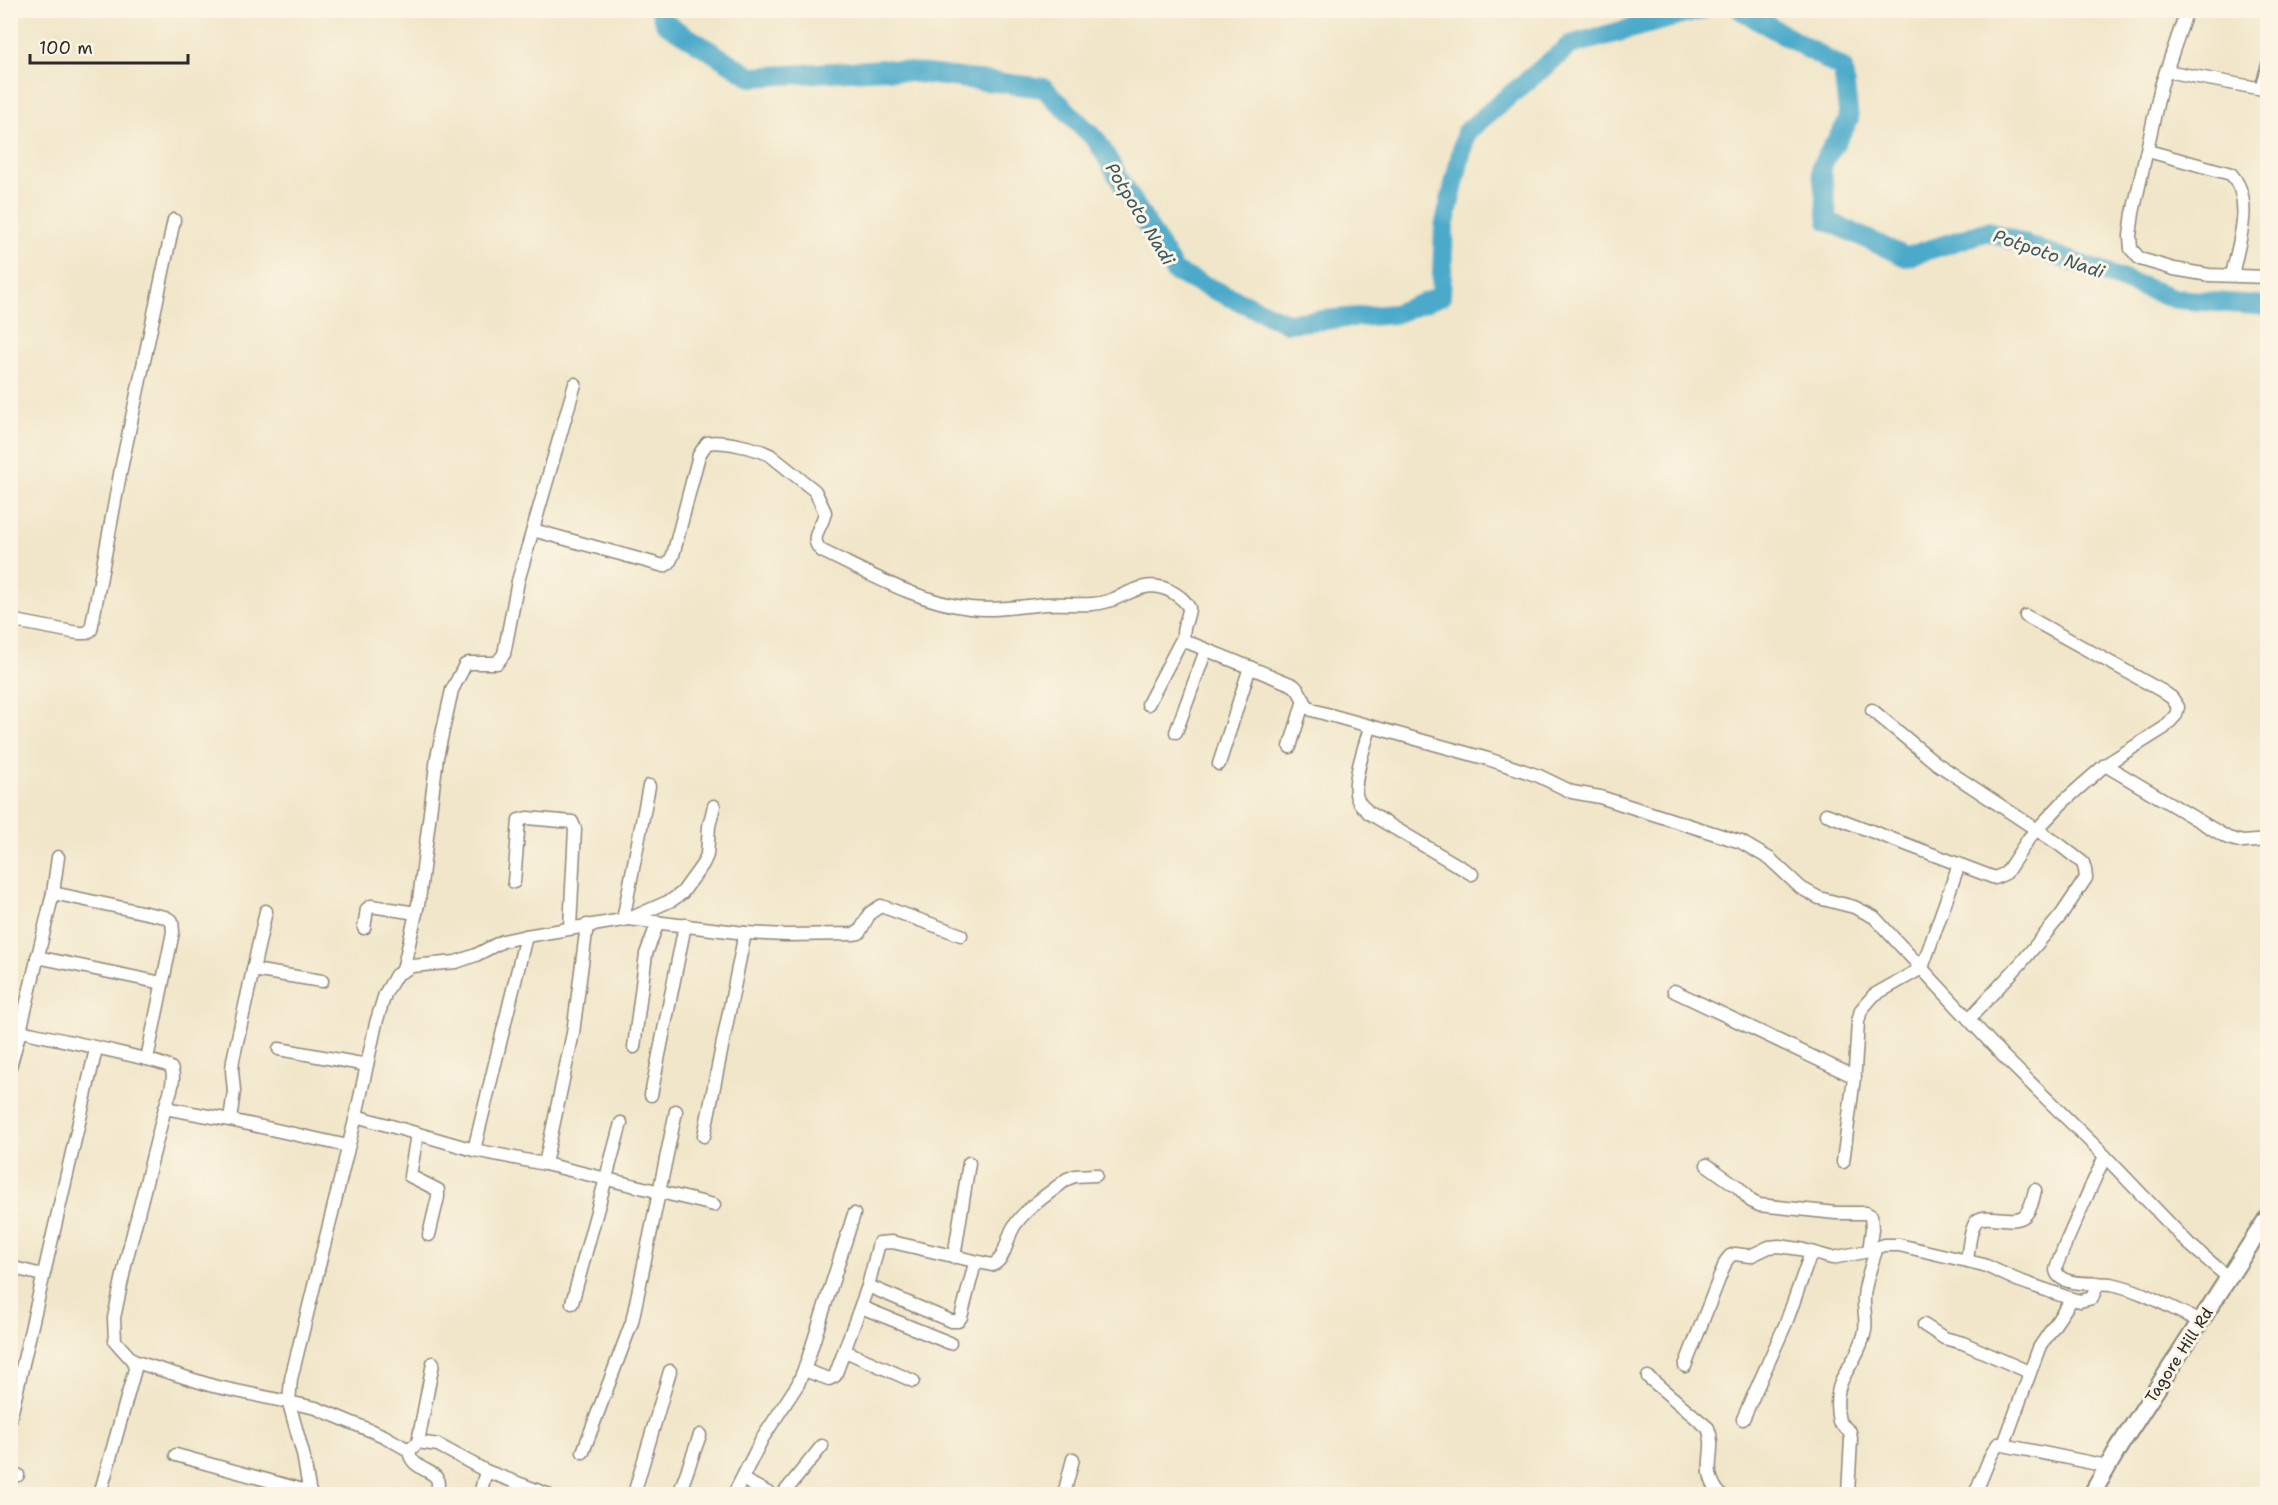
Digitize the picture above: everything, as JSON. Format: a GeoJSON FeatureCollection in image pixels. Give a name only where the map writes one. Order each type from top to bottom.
{"type":"FeatureCollection","features":[{"type":"Feature","properties":{"kind":"main road","name":"Tagore Hill Rd"},"geometry":{"type":"LineString","coordinates":[[2092,1494],[2107,1467],[2268,1217]]}},
{"type":"Feature","properties":{"kind":"street"},"geometry":{"type":"LineString","coordinates":[[2187,10],[2166,71],[2130,236],[2131,249],[2140,259],[2154,265],[2209,275],[2268,277]]}},
{"type":"Feature","properties":{"kind":"street"},"geometry":{"type":"LineString","coordinates":[[2166,71],[2264,89],[2268,65]]}},
{"type":"Feature","properties":{"kind":"street"},"geometry":{"type":"LineString","coordinates":[[2148,151],[2231,174],[2239,183],[2243,196],[2243,210],[2232,275]]}},
{"type":"Feature","properties":{"kind":"street"},"geometry":{"type":"LineString","coordinates":[[10,620],[78,633],[91,630],[121,469],[174,220]]}},
{"type":"Feature","properties":{"kind":"street"},"geometry":{"type":"LineString","coordinates":[[403,970],[416,913],[437,758],[452,690],[462,668],[470,663],[491,663],[501,660],[518,581],[575,384]]}},
{"type":"Feature","properties":{"kind":"street"},"geometry":{"type":"LineString","coordinates":[[533,530],[664,566],[674,555],[699,455],[706,443],[720,442],[763,451],[815,491],[825,512],[815,539],[822,551],[916,595],[954,605],[999,610],[1047,604],[1100,603],[1110,601],[1142,586],[1165,587],[1188,604],[1189,614],[1183,637],[1148,704]]}},
{"type":"Feature","properties":{"kind":"street"},"geometry":{"type":"LineString","coordinates":[[1826,814],[1989,877],[2002,876],[2038,828],[2064,802],[2105,765],[2164,728],[2176,715],[2178,707],[2172,698],[2162,691],[2026,616]]}},
{"type":"Feature","properties":{"kind":"street"},"geometry":{"type":"LineString","coordinates":[[1183,637],[1185,641],[1293,685],[1299,689],[1308,707],[1312,710],[1488,759],[1539,776],[1572,792],[1600,797],[1741,842],[1770,859],[1801,888],[1819,898],[1854,907],[1874,917],[2003,1056],[2101,1152],[2188,1243],[2229,1278]]}},
{"type":"Feature","properties":{"kind":"street"},"geometry":{"type":"LineString","coordinates":[[1176,732],[1206,650]]}},
{"type":"Feature","properties":{"kind":"street"},"geometry":{"type":"LineString","coordinates":[[1219,764],[1250,667]]}},
{"type":"Feature","properties":{"kind":"street"},"geometry":{"type":"LineString","coordinates":[[1290,747],[1304,700]]}},
{"type":"Feature","properties":{"kind":"street"},"geometry":{"type":"LineString","coordinates":[[1872,710],[1943,768],[2038,828],[2083,863],[2086,878],[2047,933],[1969,1019]]}},
{"type":"Feature","properties":{"kind":"street"},"geometry":{"type":"LineString","coordinates":[[1370,726],[1356,785],[1360,804],[1369,813],[1472,874]]}},
{"type":"Feature","properties":{"kind":"street"},"geometry":{"type":"LineString","coordinates":[[2105,765],[2228,838],[2243,842],[2268,840]]}},
{"type":"Feature","properties":{"kind":"street"},"geometry":{"type":"LineString","coordinates":[[626,919],[649,786]]}},
{"type":"Feature","properties":{"kind":"street"},"geometry":{"type":"LineString","coordinates":[[176,1455],[310,1493],[303,1454],[289,1403],[291,1379],[385,994],[396,975],[412,966],[456,962],[503,941],[626,919],[672,900],[682,893],[706,855],[708,826],[714,806]]}},
{"type":"Feature","properties":{"kind":"street"},"geometry":{"type":"LineString","coordinates":[[514,882],[519,820],[527,818],[572,822],[575,829],[570,928]]}},
{"type":"Feature","properties":{"kind":"street"},"geometry":{"type":"LineString","coordinates":[[10,1067],[53,893],[58,857]]}},
{"type":"Feature","properties":{"kind":"street"},"geometry":{"type":"LineString","coordinates":[[1843,1162],[1855,1077],[1856,1036],[1861,1010],[1874,995],[1922,968],[1959,864]]}},
{"type":"Feature","properties":{"kind":"street"},"geometry":{"type":"LineString","coordinates":[[53,893],[165,917],[172,921],[172,932],[147,1059]]}},
{"type":"Feature","properties":{"kind":"street"},"geometry":{"type":"LineString","coordinates":[[364,928],[367,909],[370,906],[416,913]]}},
{"type":"Feature","properties":{"kind":"street"},"geometry":{"type":"LineString","coordinates":[[626,919],[745,933],[786,935],[859,933],[870,913],[881,906],[961,935]]}},
{"type":"Feature","properties":{"kind":"street"},"geometry":{"type":"LineString","coordinates":[[230,1120],[234,1091],[233,1060],[266,911]]}},
{"type":"Feature","properties":{"kind":"street"},"geometry":{"type":"LineString","coordinates":[[634,1047],[646,954],[658,922]]}},
{"type":"Feature","properties":{"kind":"street"},"geometry":{"type":"LineString","coordinates":[[545,1164],[573,1033],[587,925]]}},
{"type":"Feature","properties":{"kind":"street"},"geometry":{"type":"LineString","coordinates":[[651,1095],[685,926]]}},
{"type":"Feature","properties":{"kind":"street"},"geometry":{"type":"LineString","coordinates":[[704,1136],[745,933]]}},
{"type":"Feature","properties":{"kind":"street"},"geometry":{"type":"LineString","coordinates":[[474,1150],[526,936]]}},
{"type":"Feature","properties":{"kind":"street"},"geometry":{"type":"LineString","coordinates":[[37,957],[162,983]]}},
{"type":"Feature","properties":{"kind":"street"},"geometry":{"type":"LineString","coordinates":[[253,970],[322,981]]}},
{"type":"Feature","properties":{"kind":"street"},"geometry":{"type":"LineString","coordinates":[[1674,991],[1855,1077]]}},
{"type":"Feature","properties":{"kind":"street"},"geometry":{"type":"LineString","coordinates":[[20,1031],[147,1059],[168,1065],[172,1069],[173,1077],[126,1261],[114,1318],[115,1341],[133,1361],[213,1386],[329,1413],[413,1445],[438,1445],[530,1491],[547,1494]]}},
{"type":"Feature","properties":{"kind":"street"},"geometry":{"type":"LineString","coordinates":[[10,1420],[96,1049]]}},
{"type":"Feature","properties":{"kind":"street"},"geometry":{"type":"LineString","coordinates":[[279,1049],[367,1065]]}},
{"type":"Feature","properties":{"kind":"street"},"geometry":{"type":"LineString","coordinates":[[165,1108],[348,1146]]}},
{"type":"Feature","properties":{"kind":"street"},"geometry":{"type":"LineString","coordinates":[[583,1452],[630,1330],[676,1111]]}},
{"type":"Feature","properties":{"kind":"street"},"geometry":{"type":"LineString","coordinates":[[356,1116],[474,1150],[545,1164],[714,1205]]}},
{"type":"Feature","properties":{"kind":"street"},"geometry":{"type":"LineString","coordinates":[[572,1303],[621,1123]]}},
{"type":"Feature","properties":{"kind":"street"},"geometry":{"type":"LineString","coordinates":[[417,1134],[410,1176],[438,1190],[429,1235]]}},
{"type":"Feature","properties":{"kind":"street"},"geometry":{"type":"LineString","coordinates":[[2101,1152],[2073,1230],[2057,1262],[2056,1270],[2059,1277],[2067,1281],[2113,1285],[2131,1290],[2200,1321]]}},
{"type":"Feature","properties":{"kind":"street"},"geometry":{"type":"LineString","coordinates":[[954,1257],[969,1163]]}},
{"type":"Feature","properties":{"kind":"street"},"geometry":{"type":"LineString","coordinates":[[1707,1165],[1738,1186],[1752,1201],[1759,1204],[1836,1213],[1866,1212],[1870,1216],[1873,1249],[1865,1290],[1865,1333],[1843,1374],[1837,1392],[1839,1422],[1850,1432],[1851,1439],[1848,1494]]}},
{"type":"Feature","properties":{"kind":"street"},"geometry":{"type":"LineString","coordinates":[[804,1370],[825,1378],[832,1378],[861,1307],[879,1243],[884,1241],[985,1265],[997,1263],[1019,1220],[1067,1179],[1075,1176],[1096,1175]]}},
{"type":"Feature","properties":{"kind":"street"},"geometry":{"type":"LineString","coordinates":[[1967,1260],[1973,1226],[1977,1220],[1983,1218],[2019,1219],[2025,1216],[2035,1190]]}},
{"type":"Feature","properties":{"kind":"street"},"geometry":{"type":"LineString","coordinates":[[734,1494],[762,1439],[798,1384],[804,1370],[854,1214]]}},
{"type":"Feature","properties":{"kind":"street"},"geometry":{"type":"LineString","coordinates":[[1684,1366],[1726,1261],[1735,1254],[1750,1256],[1769,1247],[1788,1246],[1832,1258],[1899,1245],[1984,1265],[2018,1280],[2080,1301],[2092,1298],[2098,1283]]}},
{"type":"Feature","properties":{"kind":"street"},"geometry":{"type":"LineString","coordinates":[[1743,1419],[1786,1323],[1811,1253]]}},
{"type":"Feature","properties":{"kind":"street"},"geometry":{"type":"LineString","coordinates":[[868,1286],[951,1321],[958,1320],[975,1263]]}},
{"type":"Feature","properties":{"kind":"street"},"geometry":{"type":"LineString","coordinates":[[10,1267],[42,1275]]}},
{"type":"Feature","properties":{"kind":"street"},"geometry":{"type":"LineString","coordinates":[[2004,1444],[2029,1372],[2045,1338],[2072,1299]]}},
{"type":"Feature","properties":{"kind":"street"},"geometry":{"type":"LineString","coordinates":[[861,1307],[950,1343]]}},
{"type":"Feature","properties":{"kind":"street"},"geometry":{"type":"LineString","coordinates":[[1924,1325],[1936,1334],[1963,1343],[2029,1372]]}},
{"type":"Feature","properties":{"kind":"street"},"geometry":{"type":"LineString","coordinates":[[845,1350],[913,1381]]}},
{"type":"Feature","properties":{"kind":"street"},"geometry":{"type":"LineString","coordinates":[[100,1494],[134,1377],[133,1361]]}},
{"type":"Feature","properties":{"kind":"street"},"geometry":{"type":"LineString","coordinates":[[433,1363],[413,1445],[414,1462],[437,1477],[439,1484],[436,1494]]}},
{"type":"Feature","properties":{"kind":"street"},"geometry":{"type":"LineString","coordinates":[[634,1494],[670,1371]]}},
{"type":"Feature","properties":{"kind":"street"},"geometry":{"type":"LineString","coordinates":[[1648,1377],[1708,1428],[1711,1436],[1708,1466],[1711,1480],[1720,1494]]}},
{"type":"Feature","properties":{"kind":"street"},"geometry":{"type":"LineString","coordinates":[[680,1494],[700,1435]]}},
{"type":"Feature","properties":{"kind":"street"},"geometry":{"type":"LineString","coordinates":[[1975,1494],[1994,1448],[1998,1444],[2107,1467]]}},
{"type":"Feature","properties":{"kind":"street"},"geometry":{"type":"LineString","coordinates":[[783,1494],[822,1446]]}},
{"type":"Feature","properties":{"kind":"street"},"geometry":{"type":"LineString","coordinates":[[1064,1494],[1072,1459]]}},
{"type":"Feature","properties":{"kind":"street"},"geometry":{"type":"LineString","coordinates":[[480,1494],[486,1471]]}},
{"type":"Feature","properties":{"kind":"street"},"geometry":{"type":"LineString","coordinates":[[742,1479],[770,1494]]}},
{"type":"Feature","properties":{"kind":"waterway","name":"Potpoto Nadi"},"geometry":{"type":"LineString","coordinates":[[660,10],[665,23],[752,77],[884,69],[1044,88],[1097,141],[1175,272],[1287,323],[1394,314],[1441,296],[1444,227],[1466,132],[1570,45],[1700,10]]}},
{"type":"Feature","properties":{"kind":"waterway","name":"Potpoto Nadi"},"geometry":{"type":"LineString","coordinates":[[1741,10],[1843,69],[1849,120],[1821,166],[1828,221],[1906,257],[1988,231],[2176,299],[2268,306]]}}]}
